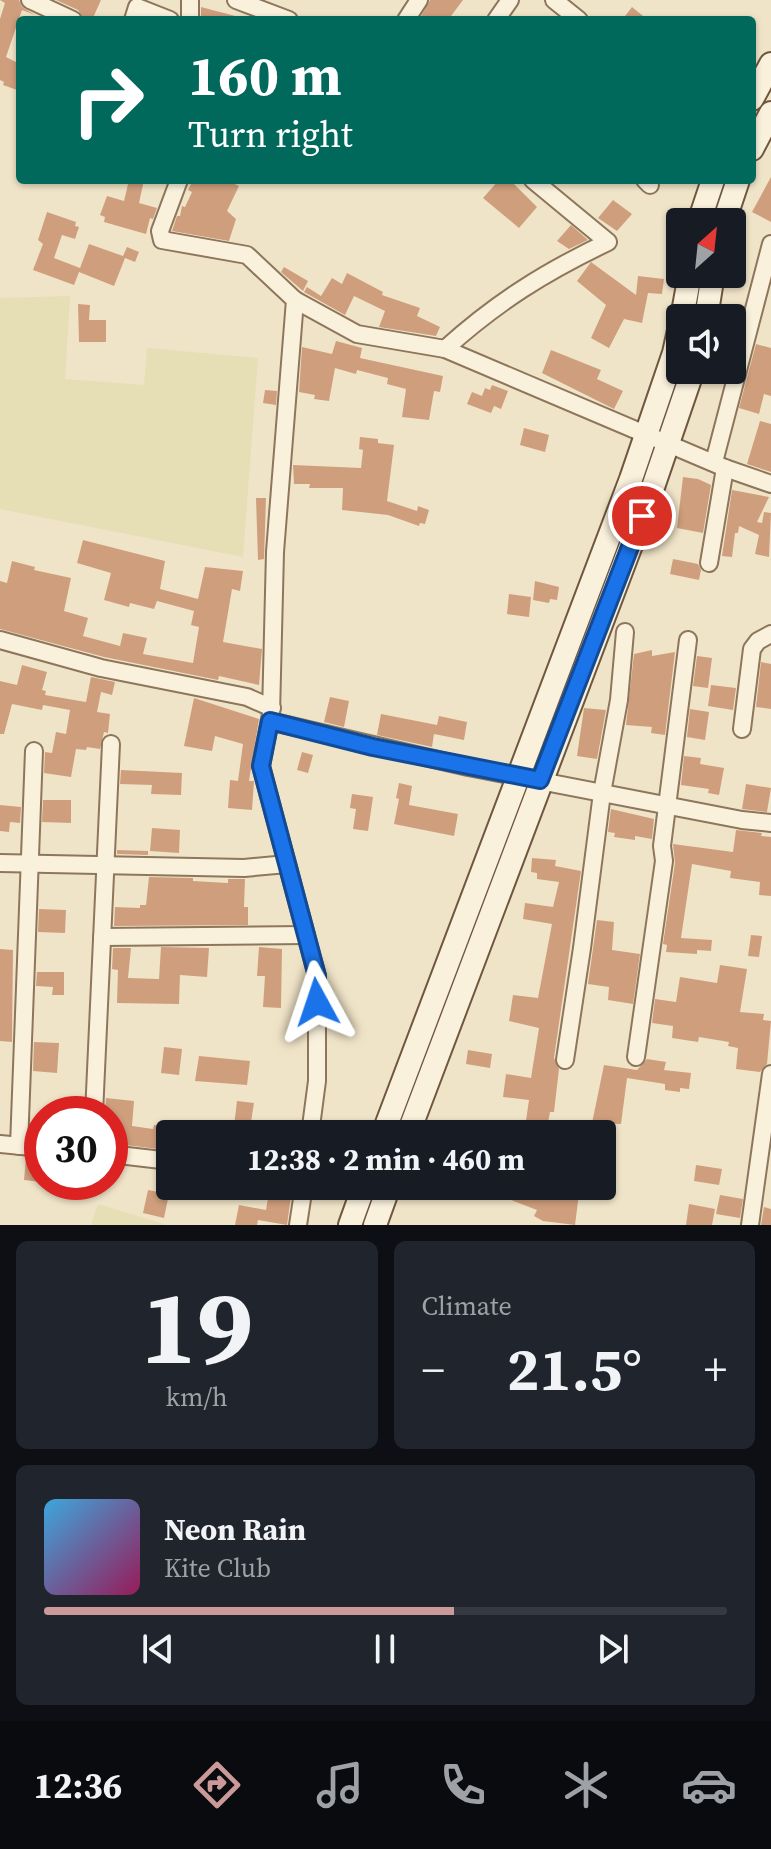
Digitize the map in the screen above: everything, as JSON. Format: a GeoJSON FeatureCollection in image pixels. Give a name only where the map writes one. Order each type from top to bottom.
{"type":"FeatureCollection","features":[{"type":"Feature","properties":{"kind":"main road"},"geometry":{"type":"LineString","coordinates":[[756,92],[771,64]]}},
{"type":"Feature","properties":{"kind":"main road"},"geometry":{"type":"LineString","coordinates":[[756,141],[771,113]]}},
{"type":"Feature","properties":{"kind":"main road"},"geometry":{"type":"LineString","coordinates":[[704,208],[712,184]]}},
{"type":"Feature","properties":{"kind":"main road"},"geometry":{"type":"LineString","coordinates":[[729,208],[737,184]]}},
{"type":"Feature","properties":{"kind":"main road"},"geometry":{"type":"LineString","coordinates":[[388,1120],[666,377]]}},
{"type":"Feature","properties":{"kind":"main road"},"geometry":{"type":"LineString","coordinates":[[413,1120],[688,384]]}},
{"type":"Feature","properties":{"kind":"main road"},"geometry":{"type":"LineString","coordinates":[[350,1225],[359,1200]]}},
{"type":"Feature","properties":{"kind":"main road"},"geometry":{"type":"LineString","coordinates":[[375,1225],[384,1200]]}},
{"type":"Feature","properties":{"kind":"street"},"geometry":{"type":"LineString","coordinates":[[30,0],[64,16]]}},
{"type":"Feature","properties":{"kind":"street"},"geometry":{"type":"LineString","coordinates":[[236,0],[278,16]]}},
{"type":"Feature","properties":{"kind":"street"},"geometry":{"type":"LineString","coordinates":[[554,0],[577,11]]}},
{"type":"Feature","properties":{"kind":"street"},"geometry":{"type":"LineString","coordinates":[[134,16],[137,7],[160,16]]}},
{"type":"Feature","properties":{"kind":"street"},"geometry":{"type":"LineString","coordinates":[[178,184],[160,231],[162,240],[247,255],[295,300],[357,334],[445,349],[771,484]]}},
{"type":"Feature","properties":{"kind":"street"},"geometry":{"type":"LineString","coordinates":[[445,349],[478,319],[553,268],[608,242],[538,184]]}},
{"type":"Feature","properties":{"kind":"street"},"geometry":{"type":"LineString","coordinates":[[709,563],[719,465],[771,244]]}},
{"type":"Feature","properties":{"kind":"street"},"geometry":{"type":"LineString","coordinates":[[295,300],[275,552],[271,714],[261,766],[317,976],[317,1081],[312,1120]]}},
{"type":"Feature","properties":{"kind":"street"},"geometry":{"type":"LineString","coordinates":[[565,1060],[602,793],[619,700],[625,632]]}},
{"type":"Feature","properties":{"kind":"street"},"geometry":{"type":"LineString","coordinates":[[742,729],[752,649],[758,641],[771,634]]}},
{"type":"Feature","properties":{"kind":"street"},"geometry":{"type":"LineString","coordinates":[[0,640],[101,668],[247,697],[271,714],[373,747],[667,806],[771,823]]}},
{"type":"Feature","properties":{"kind":"street"},"geometry":{"type":"LineString","coordinates":[[636,1057],[664,861],[662,846],[688,640]]}},
{"type":"Feature","properties":{"kind":"street"},"geometry":{"type":"LineString","coordinates":[[95,1096],[111,744]]}},
{"type":"Feature","properties":{"kind":"street"},"geometry":{"type":"LineString","coordinates":[[19,1146],[34,751]]}},
{"type":"Feature","properties":{"kind":"street"},"geometry":{"type":"LineString","coordinates":[[0,863],[244,868],[287,864]]}},
{"type":"Feature","properties":{"kind":"street"},"geometry":{"type":"LineString","coordinates":[[102,937],[306,935]]}},
{"type":"Feature","properties":{"kind":"street"},"geometry":{"type":"LineString","coordinates":[[750,1225],[771,1074]]}},
{"type":"Feature","properties":{"kind":"street"},"geometry":{"type":"LineString","coordinates":[[0,1144],[24,1146]]}},
{"type":"Feature","properties":{"kind":"street"},"geometry":{"type":"LineString","coordinates":[[128,1156],[156,1159]]}},
{"type":"Feature","properties":{"kind":"street"},"geometry":{"type":"LineString","coordinates":[[298,1225],[302,1200]]}},
{"type":"Feature","properties":{"kind":"shaded area"},"geometry":{"type":"Polygon","coordinates":[[[70,296],[65,379],[144,385],[147,348],[258,358],[243,557],[0,509],[0,298],[70,296]]]}},
{"type":"Feature","properties":{"kind":"shaded area"},"geometry":{"type":"Polygon","coordinates":[[[98,1204],[167,1225],[91,1225],[98,1204]]]}},
{"type":"Feature","properties":{"kind":"building"},"geometry":{"type":"Polygon","coordinates":[[[0,0],[19,0],[22,7],[35,15],[22,10],[20,16],[16,16],[16,28],[6,57],[16,62],[16,90],[3,85],[4,82],[0,80],[0,19],[5,3],[0,0]]]}},
{"type":"Feature","properties":{"kind":"building"},"geometry":{"type":"Polygon","coordinates":[[[56,0],[101,0],[94,16],[82,16],[78,10],[56,0]]]}},
{"type":"Feature","properties":{"kind":"building"},"geometry":{"type":"Polygon","coordinates":[[[430,0],[463,0],[451,16],[421,16],[430,0]]]}},
{"type":"Feature","properties":{"kind":"building"},"geometry":{"type":"Polygon","coordinates":[[[201,7],[235,16],[201,16],[201,7]]]}},
{"type":"Feature","properties":{"kind":"building"},"geometry":{"type":"Polygon","coordinates":[[[632,7],[643,16],[625,16],[632,7]]]}},
{"type":"Feature","properties":{"kind":"building"},"geometry":{"type":"Polygon","coordinates":[[[771,177],[771,222],[752,212],[771,177]]]}},
{"type":"Feature","properties":{"kind":"building"},"geometry":{"type":"Polygon","coordinates":[[[128,184],[143,184],[139,203],[157,208],[153,219],[150,218],[146,234],[104,222],[105,217],[100,215],[107,196],[124,201],[128,184]]]}},
{"type":"Feature","properties":{"kind":"building"},"geometry":{"type":"Polygon","coordinates":[[[191,184],[239,186],[227,211],[236,219],[229,241],[172,231],[182,206],[185,207],[192,192],[188,190],[191,184]]]}},
{"type":"Feature","properties":{"kind":"building"},"geometry":{"type":"Polygon","coordinates":[[[495,184],[514,184],[537,207],[519,228],[483,198],[495,184]]]}},
{"type":"Feature","properties":{"kind":"building"},"geometry":{"type":"Polygon","coordinates":[[[613,200],[632,214],[617,231],[598,218],[613,200]]]}},
{"type":"Feature","properties":{"kind":"building"},"geometry":{"type":"Polygon","coordinates":[[[47,212],[76,222],[75,226],[79,227],[75,239],[62,235],[54,258],[80,268],[89,244],[123,256],[127,247],[139,252],[135,262],[125,258],[114,286],[79,272],[74,285],[33,270],[43,244],[38,240],[47,212]]]}},
{"type":"Feature","properties":{"kind":"building"},"geometry":{"type":"Polygon","coordinates":[[[571,225],[588,240],[569,249],[557,241],[571,225]]]}},
{"type":"Feature","properties":{"kind":"building"},"geometry":{"type":"Polygon","coordinates":[[[591,262],[636,295],[638,276],[664,279],[662,294],[648,293],[642,323],[624,319],[609,348],[591,338],[606,305],[577,281],[591,262]]]}},
{"type":"Feature","properties":{"kind":"building"},"geometry":{"type":"Polygon","coordinates":[[[284,267],[308,281],[303,291],[281,272],[284,267]]]}},
{"type":"Feature","properties":{"kind":"building"},"geometry":{"type":"Polygon","coordinates":[[[347,273],[383,292],[382,295],[420,308],[417,316],[440,327],[436,336],[379,327],[385,311],[354,296],[345,315],[304,292],[307,287],[321,296],[332,278],[342,284],[347,273]]]}},
{"type":"Feature","properties":{"kind":"building"},"geometry":{"type":"Polygon","coordinates":[[[78,304],[90,305],[89,320],[106,320],[106,342],[79,342],[78,304]]]}},
{"type":"Feature","properties":{"kind":"building"},"geometry":{"type":"Polygon","coordinates":[[[336,341],[362,348],[360,358],[443,376],[440,392],[434,391],[429,420],[402,417],[406,389],[387,384],[388,378],[357,370],[356,374],[335,368],[329,401],[299,392],[302,347],[332,354],[336,341]]]}},
{"type":"Feature","properties":{"kind":"building"},"geometry":{"type":"Polygon","coordinates":[[[756,344],[771,348],[771,396],[764,394],[759,414],[739,408],[756,344]]]}},
{"type":"Feature","properties":{"kind":"building"},"geometry":{"type":"Polygon","coordinates":[[[551,350],[601,370],[597,379],[623,391],[614,409],[542,373],[551,350]]]}},
{"type":"Feature","properties":{"kind":"building"},"geometry":{"type":"Polygon","coordinates":[[[492,385],[508,391],[501,409],[494,406],[491,413],[467,404],[472,392],[482,396],[485,388],[490,390],[492,385]]]}},
{"type":"Feature","properties":{"kind":"building"},"geometry":{"type":"Polygon","coordinates":[[[265,390],[277,391],[276,405],[263,403],[265,390]]]}},
{"type":"Feature","properties":{"kind":"building"},"geometry":{"type":"Polygon","coordinates":[[[760,421],[771,424],[771,472],[747,464],[760,421]]]}},
{"type":"Feature","properties":{"kind":"building"},"geometry":{"type":"Polygon","coordinates":[[[524,428],[549,435],[545,452],[520,445],[524,428]]]}},
{"type":"Feature","properties":{"kind":"building"},"geometry":{"type":"Polygon","coordinates":[[[360,437],[394,445],[387,501],[417,511],[418,506],[429,510],[425,524],[420,523],[419,526],[388,515],[342,510],[343,488],[309,488],[310,484],[294,484],[293,465],[361,468],[363,450],[359,449],[360,437]]]}},
{"type":"Feature","properties":{"kind":"building"},"geometry":{"type":"Polygon","coordinates":[[[683,477],[711,485],[703,533],[677,528],[683,477]]]}},
{"type":"Feature","properties":{"kind":"building"},"geometry":{"type":"Polygon","coordinates":[[[732,490],[769,497],[757,522],[762,523],[764,512],[771,513],[769,557],[755,554],[759,535],[739,526],[732,557],[722,556],[732,490]]]}},
{"type":"Feature","properties":{"kind":"building"},"geometry":{"type":"Polygon","coordinates":[[[256,498],[266,498],[264,559],[258,560],[256,498]]]}},
{"type":"Feature","properties":{"kind":"building"},"geometry":{"type":"Polygon","coordinates":[[[83,540],[165,561],[160,589],[198,599],[205,567],[243,571],[240,591],[232,589],[223,642],[262,649],[259,685],[104,657],[0,629],[0,581],[7,583],[12,561],[35,567],[34,570],[71,578],[64,611],[88,618],[83,636],[120,646],[123,633],[147,638],[143,654],[193,663],[199,627],[191,625],[194,611],[157,601],[154,609],[130,603],[129,607],[104,600],[111,573],[77,563],[83,540]]]}},
{"type":"Feature","properties":{"kind":"building"},"geometry":{"type":"Polygon","coordinates":[[[673,559],[698,564],[701,570],[699,580],[670,574],[673,559]]]}},
{"type":"Feature","properties":{"kind":"building"},"geometry":{"type":"Polygon","coordinates":[[[535,581],[559,587],[557,600],[550,599],[549,603],[533,600],[535,581]]]}},
{"type":"Feature","properties":{"kind":"building"},"geometry":{"type":"Polygon","coordinates":[[[509,594],[531,597],[529,617],[507,614],[509,594]]]}},
{"type":"Feature","properties":{"kind":"building"},"geometry":{"type":"Polygon","coordinates":[[[652,650],[652,656],[675,652],[665,735],[651,733],[652,727],[626,725],[634,654],[652,650]]]}},
{"type":"Feature","properties":{"kind":"building"},"geometry":{"type":"Polygon","coordinates":[[[697,656],[712,658],[708,688],[693,686],[697,656]]]}},
{"type":"Feature","properties":{"kind":"building"},"geometry":{"type":"Polygon","coordinates":[[[761,662],[771,664],[771,709],[756,707],[761,662]]]}},
{"type":"Feature","properties":{"kind":"building"},"geometry":{"type":"Polygon","coordinates":[[[22,665],[47,672],[42,690],[46,691],[45,695],[86,702],[91,677],[115,682],[112,695],[101,692],[97,712],[110,714],[108,733],[104,732],[100,749],[76,749],[71,777],[44,773],[45,752],[52,753],[56,732],[66,734],[70,710],[43,705],[42,710],[12,704],[4,734],[0,734],[0,681],[17,685],[22,665]]]}},
{"type":"Feature","properties":{"kind":"building"},"geometry":{"type":"Polygon","coordinates":[[[711,685],[736,688],[733,710],[708,706],[711,685]]]}},
{"type":"Feature","properties":{"kind":"building"},"geometry":{"type":"Polygon","coordinates":[[[330,697],[349,701],[344,727],[324,722],[330,697]]]}},
{"type":"Feature","properties":{"kind":"building"},"geometry":{"type":"Polygon","coordinates":[[[194,698],[259,719],[249,781],[254,781],[252,810],[228,808],[230,780],[238,781],[243,744],[215,736],[212,751],[184,746],[194,698]]]}},
{"type":"Feature","properties":{"kind":"building"},"geometry":{"type":"Polygon","coordinates":[[[584,708],[606,710],[597,759],[577,756],[584,708]]]}},
{"type":"Feature","properties":{"kind":"building"},"geometry":{"type":"Polygon","coordinates":[[[690,709],[709,712],[705,740],[687,737],[690,709]]]}},
{"type":"Feature","properties":{"kind":"building"},"geometry":{"type":"Polygon","coordinates":[[[381,714],[437,725],[439,716],[467,722],[464,740],[434,734],[432,747],[377,735],[381,714]]]}},
{"type":"Feature","properties":{"kind":"building"},"geometry":{"type":"Polygon","coordinates":[[[302,752],[313,755],[308,773],[297,770],[302,752]]]}},
{"type":"Feature","properties":{"kind":"building"},"geometry":{"type":"Polygon","coordinates":[[[684,756],[701,758],[700,764],[724,768],[719,795],[708,793],[709,789],[681,785],[684,756]]]}},
{"type":"Feature","properties":{"kind":"building"},"geometry":{"type":"Polygon","coordinates":[[[121,770],[182,773],[181,795],[151,794],[152,785],[120,784],[121,770]]]}},
{"type":"Feature","properties":{"kind":"building"},"geometry":{"type":"Polygon","coordinates":[[[399,783],[412,786],[409,805],[458,814],[454,836],[394,824],[399,783]]]}},
{"type":"Feature","properties":{"kind":"building"},"geometry":{"type":"Polygon","coordinates":[[[746,784],[771,788],[767,812],[742,809],[746,784]]]}},
{"type":"Feature","properties":{"kind":"building"},"geometry":{"type":"Polygon","coordinates":[[[352,794],[373,797],[368,831],[353,829],[356,809],[350,808],[352,794]]]}},
{"type":"Feature","properties":{"kind":"building"},"geometry":{"type":"Polygon","coordinates":[[[43,800],[71,800],[71,823],[42,822],[43,800]]]}},
{"type":"Feature","properties":{"kind":"building"},"geometry":{"type":"Polygon","coordinates":[[[0,805],[21,807],[20,823],[10,822],[9,832],[0,831],[0,805]]]}},
{"type":"Feature","properties":{"kind":"building"},"geometry":{"type":"Polygon","coordinates":[[[611,809],[654,819],[652,839],[614,837],[615,833],[608,832],[611,809]]]}},
{"type":"Feature","properties":{"kind":"building"},"geometry":{"type":"Polygon","coordinates":[[[152,828],[180,830],[179,853],[150,851],[152,828]]]}},
{"type":"Feature","properties":{"kind":"building"},"geometry":{"type":"Polygon","coordinates":[[[736,830],[771,837],[771,896],[759,895],[760,882],[730,878],[731,871],[692,864],[681,938],[712,940],[711,951],[697,950],[697,954],[666,952],[667,945],[663,944],[675,863],[673,844],[733,852],[736,830]]]}},
{"type":"Feature","properties":{"kind":"building"},"geometry":{"type":"Polygon","coordinates":[[[117,850],[148,851],[148,855],[117,854],[117,850]]]}},
{"type":"Feature","properties":{"kind":"building"},"geometry":{"type":"Polygon","coordinates":[[[532,858],[556,860],[555,866],[581,871],[554,1058],[559,1069],[554,1112],[550,1112],[549,1120],[526,1120],[529,1100],[503,1097],[506,1074],[531,1078],[539,1028],[509,1021],[513,995],[538,998],[552,924],[523,919],[525,903],[553,907],[559,882],[537,879],[537,873],[531,872],[532,858]]]}},
{"type":"Feature","properties":{"kind":"building"},"geometry":{"type":"Polygon","coordinates":[[[149,877],[228,883],[228,879],[245,879],[244,907],[248,907],[248,925],[114,926],[115,907],[140,908],[140,905],[146,905],[149,877]]]}},
{"type":"Feature","properties":{"kind":"building"},"geometry":{"type":"Polygon","coordinates":[[[39,909],[66,910],[65,933],[38,932],[39,909]]]}},
{"type":"Feature","properties":{"kind":"building"},"geometry":{"type":"Polygon","coordinates":[[[597,920],[614,922],[612,950],[640,954],[633,1004],[608,1000],[609,987],[588,984],[597,920]]]}},
{"type":"Feature","properties":{"kind":"building"},"geometry":{"type":"Polygon","coordinates":[[[751,935],[762,936],[759,957],[748,956],[751,935]]]}},
{"type":"Feature","properties":{"kind":"building"},"geometry":{"type":"Polygon","coordinates":[[[161,947],[209,948],[207,977],[180,975],[179,1004],[117,1003],[118,970],[112,969],[113,948],[131,948],[128,978],[159,979],[161,947]]]}},
{"type":"Feature","properties":{"kind":"building"},"geometry":{"type":"Polygon","coordinates":[[[259,947],[282,949],[281,1008],[263,1007],[265,976],[257,976],[259,947]]]}},
{"type":"Feature","properties":{"kind":"building"},"geometry":{"type":"Polygon","coordinates":[[[0,949],[13,950],[12,1042],[0,1041],[0,949]]]}},
{"type":"Feature","properties":{"kind":"building"},"geometry":{"type":"Polygon","coordinates":[[[720,965],[747,969],[740,1012],[764,1014],[763,1020],[771,1021],[767,1064],[760,1072],[736,1069],[738,1048],[728,1046],[729,1042],[699,1037],[698,1042],[672,1038],[673,1026],[652,1023],[655,999],[676,1002],[680,977],[717,983],[720,965]]]}},
{"type":"Feature","properties":{"kind":"building"},"geometry":{"type":"Polygon","coordinates":[[[37,972],[64,972],[64,995],[52,995],[53,987],[36,986],[37,972]]]}},
{"type":"Feature","properties":{"kind":"building"},"geometry":{"type":"Polygon","coordinates":[[[34,1042],[59,1043],[57,1073],[33,1071],[34,1042]]]}},
{"type":"Feature","properties":{"kind":"building"},"geometry":{"type":"Polygon","coordinates":[[[164,1047],[182,1049],[179,1075],[161,1073],[164,1047]]]}},
{"type":"Feature","properties":{"kind":"building"},"geometry":{"type":"Polygon","coordinates":[[[468,1050],[492,1054],[490,1068],[466,1064],[468,1050]]]}},
{"type":"Feature","properties":{"kind":"building"},"geometry":{"type":"Polygon","coordinates":[[[199,1056],[250,1061],[247,1085],[195,1081],[199,1056]]]}},
{"type":"Feature","properties":{"kind":"building"},"geometry":{"type":"Polygon","coordinates":[[[647,1059],[666,1062],[664,1070],[691,1073],[689,1089],[680,1088],[680,1092],[665,1090],[665,1084],[627,1078],[621,1124],[616,1124],[616,1120],[593,1120],[604,1065],[637,1070],[647,1059]]]}},
{"type":"Feature","properties":{"kind":"building"},"geometry":{"type":"Polygon","coordinates":[[[128,1100],[134,1101],[132,1126],[153,1129],[156,1125],[156,1149],[128,1145],[128,1100]]]}},
{"type":"Feature","properties":{"kind":"building"},"geometry":{"type":"Polygon","coordinates":[[[237,1101],[254,1103],[251,1120],[235,1120],[237,1101]]]}},
{"type":"Feature","properties":{"kind":"building"},"geometry":{"type":"Polygon","coordinates":[[[696,1165],[722,1169],[719,1185],[694,1181],[696,1165]]]}},
{"type":"Feature","properties":{"kind":"building"},"geometry":{"type":"Polygon","coordinates":[[[148,1190],[156,1192],[156,1200],[168,1200],[164,1218],[143,1213],[148,1190]]]}},
{"type":"Feature","properties":{"kind":"building"},"geometry":{"type":"Polygon","coordinates":[[[720,1195],[743,1199],[740,1218],[716,1214],[720,1195]]]}},
{"type":"Feature","properties":{"kind":"building"},"geometry":{"type":"Polygon","coordinates":[[[268,1200],[290,1200],[287,1225],[258,1220],[257,1225],[235,1225],[239,1205],[266,1210],[268,1200]]]}},
{"type":"Feature","properties":{"kind":"building"},"geometry":{"type":"Polygon","coordinates":[[[511,1200],[578,1200],[575,1225],[543,1221],[534,1216],[537,1210],[511,1200]]]}},
{"type":"Feature","properties":{"kind":"building"},"geometry":{"type":"Polygon","coordinates":[[[689,1204],[715,1209],[712,1225],[686,1225],[689,1204]]]}},
{"type":"Feature","properties":{"kind":"building"},"geometry":{"type":"Polygon","coordinates":[[[764,1207],[771,1209],[771,1225],[761,1225],[764,1207]]]}},
{"type":"Feature","properties":{"kind":"route"},"geometry":{"type":"LineString","coordinates":[[317,1002],[317,976],[261,766],[270,721],[373,747],[540,780],[642,516]]}}]}
